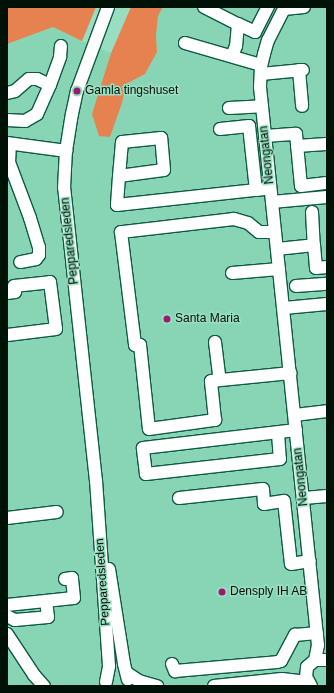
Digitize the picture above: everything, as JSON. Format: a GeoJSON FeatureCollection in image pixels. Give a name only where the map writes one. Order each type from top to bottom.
{"type":"FeatureCollection","features":[{"type":"Feature","properties":{"kind":"street","name":"Pepparedsleden"},"geometry":{"type":"LineString","coordinates":[[105,684],[109,666],[96,481],[64,188],[66,151],[77,91],[108,7]]}},
{"type":"Feature","properties":{"kind":"street"},"geometry":{"type":"LineString","coordinates":[[204,7],[256,32],[268,7]]}},
{"type":"Feature","properties":{"kind":"street"},"geometry":{"type":"LineString","coordinates":[[284,8],[304,7]]}},
{"type":"Feature","properties":{"kind":"street","name":"Neongatan"},"geometry":{"type":"LineString","coordinates":[[284,8],[268,40],[261,69],[262,106],[310,561],[320,633],[319,662]]}},
{"type":"Feature","properties":{"kind":"street"},"geometry":{"type":"LineString","coordinates":[[232,56],[236,46],[238,24]]}},
{"type":"Feature","properties":{"kind":"street"},"geometry":{"type":"LineString","coordinates":[[185,43],[232,56],[261,69],[301,70],[302,106]]}},
{"type":"Feature","properties":{"kind":"street"},"geometry":{"type":"LineString","coordinates":[[7,120],[25,121],[37,114],[50,85],[60,57],[61,46]]}},
{"type":"Feature","properties":{"kind":"street"},"geometry":{"type":"LineString","coordinates":[[7,93],[15,91],[29,79],[37,79],[50,85]]}},
{"type":"Feature","properties":{"kind":"street"},"geometry":{"type":"LineString","coordinates":[[229,108],[262,106]]}},
{"type":"Feature","properties":{"kind":"street"},"geometry":{"type":"LineString","coordinates":[[220,129],[249,126],[256,190]]}},
{"type":"Feature","properties":{"kind":"street"},"geometry":{"type":"LineString","coordinates":[[266,136],[296,134],[301,186],[327,184]]}},
{"type":"Feature","properties":{"kind":"street"},"geometry":{"type":"LineString","coordinates":[[20,262],[36,259],[39,255],[39,247],[30,218],[8,162],[9,144],[66,151]]}},
{"type":"Feature","properties":{"kind":"street"},"geometry":{"type":"LineString","coordinates":[[297,146],[326,144]]}},
{"type":"Feature","properties":{"kind":"street"},"geometry":{"type":"LineString","coordinates":[[119,176],[117,204],[271,188]]}},
{"type":"Feature","properties":{"kind":"street"},"geometry":{"type":"LineString","coordinates":[[272,202],[327,197]]}},
{"type":"Feature","properties":{"kind":"street"},"geometry":{"type":"LineString","coordinates":[[312,212],[316,268],[327,267]]}},
{"type":"Feature","properties":{"kind":"street"},"geometry":{"type":"LineString","coordinates":[[275,232],[259,232],[248,223],[234,220],[121,232],[135,346],[140,345],[149,429],[215,420],[211,381],[291,373]]}},
{"type":"Feature","properties":{"kind":"street"},"geometry":{"type":"LineString","coordinates":[[277,248],[314,245]]}},
{"type":"Feature","properties":{"kind":"street"},"geometry":{"type":"LineString","coordinates":[[232,273],[279,270]]}},
{"type":"Feature","properties":{"kind":"street"},"geometry":{"type":"LineString","coordinates":[[7,293],[15,292],[14,286],[50,282],[56,329],[7,335]]}},
{"type":"Feature","properties":{"kind":"street"},"geometry":{"type":"LineString","coordinates":[[296,286],[327,284]]}},
{"type":"Feature","properties":{"kind":"street"},"geometry":{"type":"LineString","coordinates":[[284,308],[327,304]]}},
{"type":"Feature","properties":{"kind":"street"},"geometry":{"type":"LineString","coordinates":[[215,342],[220,380]]}},
{"type":"Feature","properties":{"kind":"street"},"geometry":{"type":"LineString","coordinates":[[295,415],[327,411]]}},
{"type":"Feature","properties":{"kind":"street"},"geometry":{"type":"LineString","coordinates":[[278,433],[280,459],[146,474],[143,448],[296,430]]}},
{"type":"Feature","properties":{"kind":"street","name":"Pepparedsleden"},"geometry":{"type":"LineString","coordinates":[[96,481],[124,664],[129,680]]}},
{"type":"Feature","properties":{"kind":"street"},"geometry":{"type":"LineString","coordinates":[[179,498],[263,489],[264,504],[284,501],[291,564],[310,561]]}},
{"type":"Feature","properties":{"kind":"street"},"geometry":{"type":"LineString","coordinates":[[304,498],[327,496]]}},
{"type":"Feature","properties":{"kind":"street"},"geometry":{"type":"LineString","coordinates":[[7,518],[58,512]]}},
{"type":"Feature","properties":{"kind":"street"},"geometry":{"type":"LineString","coordinates":[[7,605],[74,598],[72,578],[66,579]]}},
{"type":"Feature","properties":{"kind":"street"},"geometry":{"type":"LineString","coordinates":[[7,616],[15,620],[48,617],[46,601]]}},
{"type":"Feature","properties":{"kind":"street"},"geometry":{"type":"LineString","coordinates":[[172,664],[175,671],[277,662],[281,660],[295,635],[320,633]]}},
{"type":"Feature","properties":{"kind":"street"},"geometry":{"type":"LineString","coordinates":[[7,634],[41,685]]}},
{"type":"Feature","properties":{"kind":"street"},"geometry":{"type":"LineString","coordinates":[[282,679],[319,662]]}},
{"type":"Feature","properties":{"kind":"street"},"geometry":{"type":"LineString","coordinates":[[214,686],[282,679],[309,684],[306,672],[319,662]]}},
{"type":"Feature","properties":{"kind":"street"},"geometry":{"type":"LineString","coordinates":[[105,684],[116,678],[139,681],[157,686]]}},
{"type":"Feature","properties":{"kind":"shaded area"},"geometry":{"type":"Polygon","coordinates":[[[7,7],[96,7],[82,41],[53,27],[7,44],[7,7]]]}},
{"type":"Feature","properties":{"kind":"shaded area"},"geometry":{"type":"Polygon","coordinates":[[[131,7],[163,7],[158,16],[156,36],[157,52],[145,74],[126,84],[122,103],[110,137],[99,136],[92,114],[111,53],[131,7]]]}},
{"type":"Feature","properties":{"kind":"shaded area"},"geometry":{"type":"Polygon","coordinates":[[[163,7],[327,7],[327,686],[7,686],[7,44],[53,27],[111,53],[106,72],[110,137],[122,103],[126,84],[145,74],[157,52],[156,36],[158,15],[163,7]]]}},
{"type":"Feature","properties":{"kind":"place","name":"Gamla tingshuset"},"geometry":{"type":"Point","coordinates":[77,91]}},
{"type":"Feature","properties":{"kind":"place","name":"Santa Maria"},"geometry":{"type":"Point","coordinates":[167,319]}},
{"type":"Feature","properties":{"kind":"place","name":"Densply IH AB"},"geometry":{"type":"Point","coordinates":[222,592]}}]}
